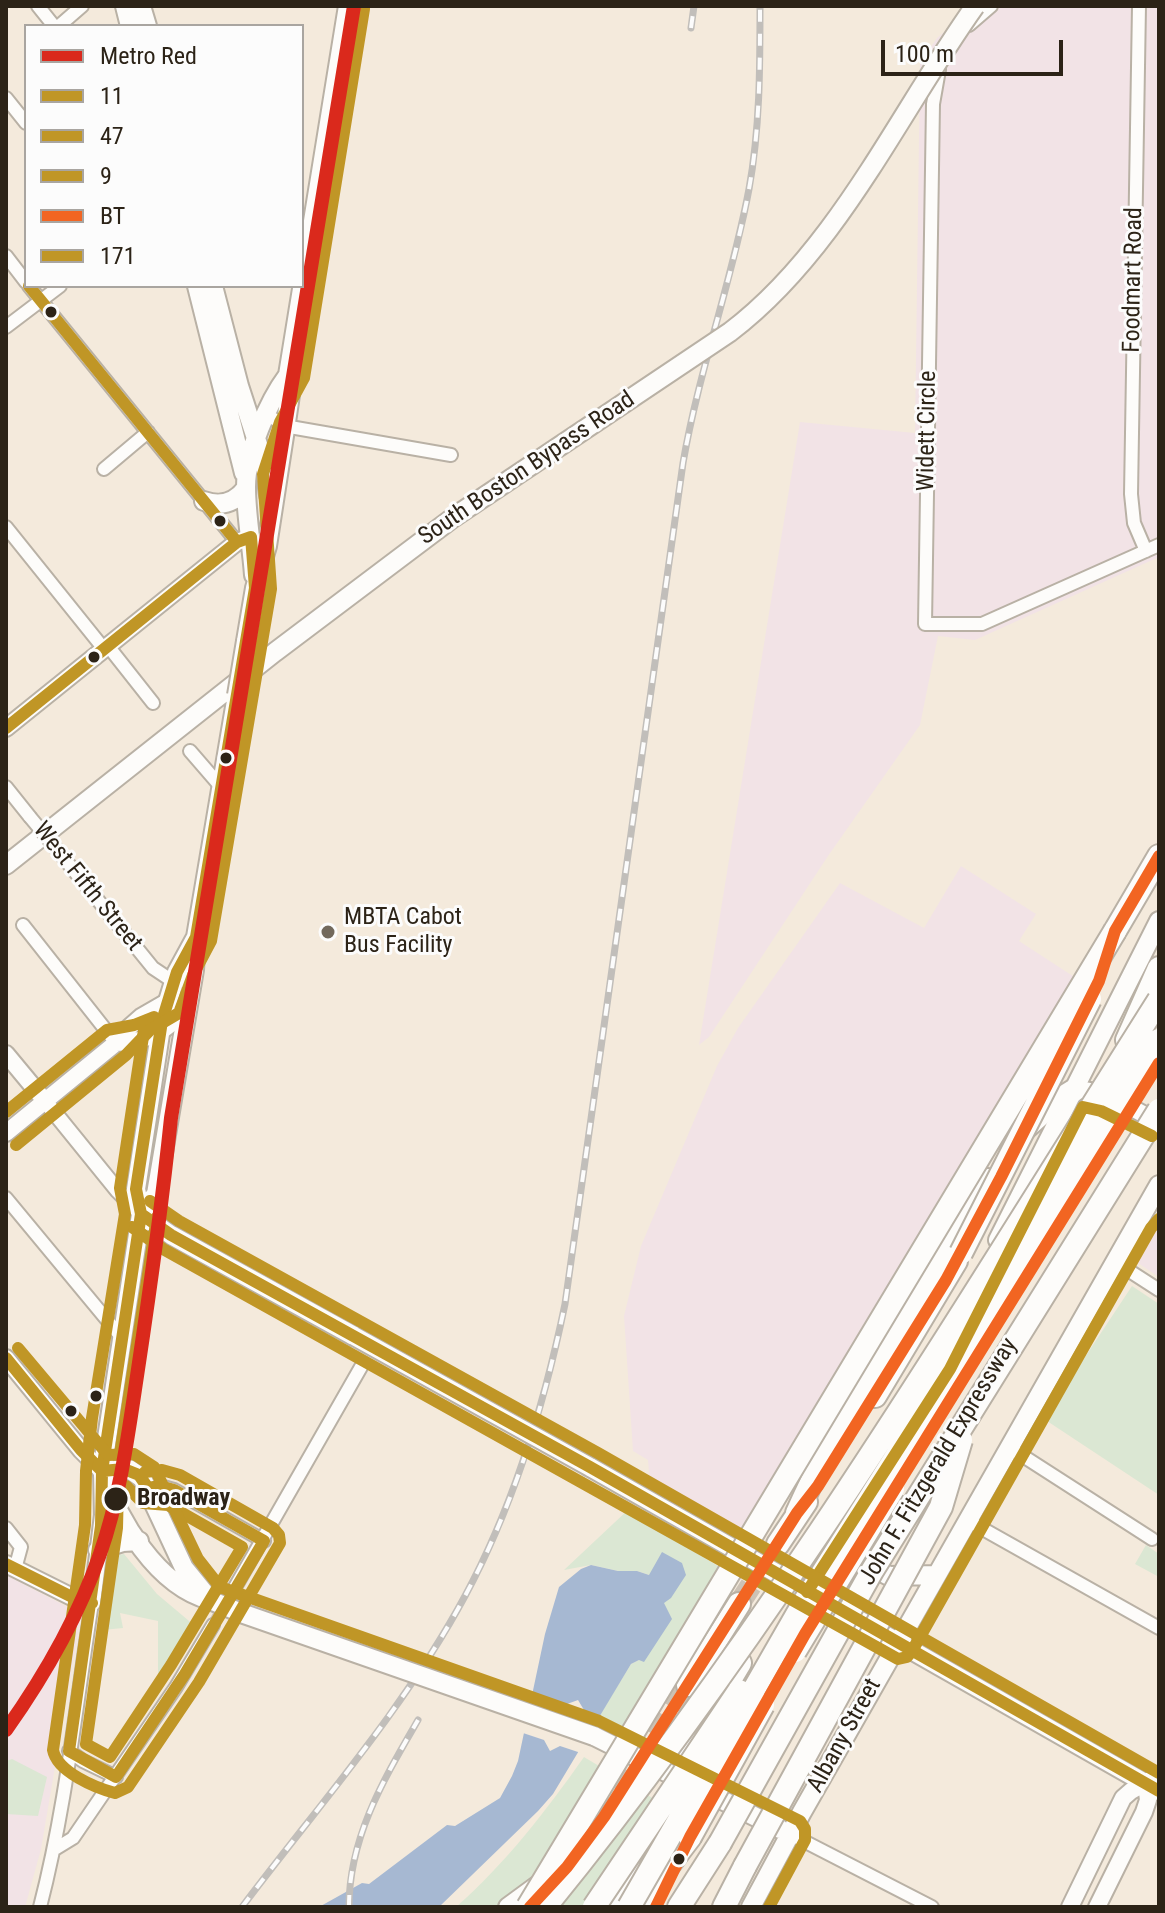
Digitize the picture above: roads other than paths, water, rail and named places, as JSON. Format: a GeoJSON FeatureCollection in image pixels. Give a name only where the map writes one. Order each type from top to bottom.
{"type":"FeatureCollection","features":[{"type":"Feature","properties":{"kind":"highway"},"geometry":{"type":"LineString","coordinates":[[528,1907],[1159,856]]}},
{"type":"Feature","properties":{"kind":"highway"},"geometry":{"type":"LineString","coordinates":[[778,1544],[826,1474],[961,1253],[1099,981],[1115,931]]}},
{"type":"Feature","properties":{"kind":"highway"},"geometry":{"type":"LineString","coordinates":[[629,1907],[796,1588],[902,1408],[1113,1073],[1152,997],[1159,968]]}},
{"type":"Feature","properties":{"kind":"highway"},"geometry":{"type":"LineString","coordinates":[[543,1907],[796,1588],[1159,1040]]}},
{"type":"Feature","properties":{"kind":"highway"},"geometry":{"type":"LineString","coordinates":[[656,1907],[690,1837],[819,1611],[1159,1063]]}},
{"type":"Feature","properties":{"kind":"highway"},"geometry":{"type":"LineString","coordinates":[[797,1513],[866,1381],[1000,1160],[1035,1119],[1073,1091]]}},
{"type":"Feature","properties":{"kind":"highway","name":"John F. Fitzgerald Expressway"},"geometry":{"type":"LineString","coordinates":[[688,1907],[841,1624],[969,1412],[1158,1119]]}},
{"type":"Feature","properties":{"kind":"highway"},"geometry":{"type":"LineString","coordinates":[[724,1907],[941,1507],[969,1412]]}},
{"type":"Feature","properties":{"kind":"highway"},"geometry":{"type":"LineString","coordinates":[[594,1907],[775,1639],[796,1588]]}},
{"type":"Feature","properties":{"kind":"highway"},"geometry":{"type":"LineString","coordinates":[[688,1685],[739,1604]]}},
{"type":"Feature","properties":{"kind":"highway"},"geometry":{"type":"LineString","coordinates":[[582,1907],[666,1771],[744,1657]]}},
{"type":"Feature","properties":{"kind":"highway"},"geometry":{"type":"LineString","coordinates":[[612,1907],[638,1857],[666,1771]]}},
{"type":"Feature","properties":{"kind":"highway"},"geometry":{"type":"LineString","coordinates":[[645,1907],[665,1870],[690,1837]]}},
{"type":"Feature","properties":{"kind":"highway"},"geometry":{"type":"LineString","coordinates":[[679,1907],[720,1843]]}},
{"type":"Feature","properties":{"kind":"highway"},"geometry":{"type":"LineString","coordinates":[[543,1907],[564,1850]]}},
{"type":"Feature","properties":{"kind":"highway"},"geometry":{"type":"LineString","coordinates":[[516,1907],[540,1884]]}},
{"type":"Feature","properties":{"kind":"main road"},"geometry":{"type":"LineString","coordinates":[[304,277],[348,6]]}},
{"type":"Feature","properties":{"kind":"main road","name":"South Boston Bypass Road"},"geometry":{"type":"LineString","coordinates":[[6,865],[275,652],[454,517],[730,332],[770,298],[805,260],[844,206],[975,6]]}},
{"type":"Feature","properties":{"kind":"main road"},"geometry":{"type":"LineString","coordinates":[[141,1214],[156,1194],[255,588],[246,488],[197,288]]}},
{"type":"Feature","properties":{"kind":"main road"},"geometry":{"type":"LineString","coordinates":[[214,288],[268,481],[251,542]]}},
{"type":"Feature","properties":{"kind":"main road"},"geometry":{"type":"LineString","coordinates":[[6,728],[106,648],[251,542],[286,426],[290,395],[288,375],[302,288]]}},
{"type":"Feature","properties":{"kind":"main road"},"geometry":{"type":"LineString","coordinates":[[204,501],[227,503],[246,488],[249,461],[256,441],[288,375]]}},
{"type":"Feature","properties":{"kind":"main road"},"geometry":{"type":"LineString","coordinates":[[744,1657],[796,1588],[846,1502],[936,1362],[1159,921]]}},
{"type":"Feature","properties":{"kind":"main road"},"geometry":{"type":"LineString","coordinates":[[10,1566],[72,1597],[92,1603],[103,1515],[102,1471],[141,1214],[136,1189],[160,1032],[178,968],[196,937]]}},
{"type":"Feature","properties":{"kind":"main road"},"geometry":{"type":"LineString","coordinates":[[6,1133],[116,1043],[134,1023],[167,1002]]}},
{"type":"Feature","properties":{"kind":"main road"},"geometry":{"type":"LineString","coordinates":[[116,1043],[138,1041],[160,1032],[187,1007]]}},
{"type":"Feature","properties":{"kind":"main road"},"geometry":{"type":"LineString","coordinates":[[6,1054],[45,1101]]}},
{"type":"Feature","properties":{"kind":"main road"},"geometry":{"type":"LineString","coordinates":[[1073,1091],[1082,1089],[1100,1094],[1158,1119]]}},
{"type":"Feature","properties":{"kind":"main road"},"geometry":{"type":"LineString","coordinates":[[1138,1219],[1159,1185]]}},
{"type":"Feature","properties":{"kind":"main road","name":"Albany Street"},"geometry":{"type":"LineString","coordinates":[[751,1907],[1138,1219],[1159,1194]]}},
{"type":"Feature","properties":{"kind":"main road"},"geometry":{"type":"LineString","coordinates":[[141,1214],[171,1235],[590,1467],[796,1588],[1155,1783]]}},
{"type":"Feature","properties":{"kind":"main road"},"geometry":{"type":"LineString","coordinates":[[6,1358],[81,1450],[102,1471],[113,1503],[139,1541],[168,1579],[187,1593],[594,1736],[790,1834]]}},
{"type":"Feature","properties":{"kind":"main road"},"geometry":{"type":"LineString","coordinates":[[102,1471],[129,1469],[142,1478],[184,1568],[210,1600]]}},
{"type":"Feature","properties":{"kind":"main road"},"geometry":{"type":"LineString","coordinates":[[846,1502],[845,1531],[856,1555],[866,1565],[889,1576],[937,1575]]}},
{"type":"Feature","properties":{"kind":"main road"},"geometry":{"type":"LineString","coordinates":[[98,1550],[123,1542],[139,1541]]}},
{"type":"Feature","properties":{"kind":"main road"},"geometry":{"type":"LineString","coordinates":[[508,1907],[540,1884],[595,1836],[642,1788],[666,1771]]}},
{"type":"Feature","properties":{"kind":"main road"},"geometry":{"type":"LineString","coordinates":[[1070,1907],[1123,1798],[1131,1791],[1155,1783]]}},
{"type":"Feature","properties":{"kind":"main road"},"geometry":{"type":"LineString","coordinates":[[1097,1907],[1155,1783]]}},
{"type":"Feature","properties":{"kind":"street"},"geometry":{"type":"LineString","coordinates":[[38,6],[55,24]]}},
{"type":"Feature","properties":{"kind":"street"},"geometry":{"type":"LineString","coordinates":[[60,24],[82,6]]}},
{"type":"Feature","properties":{"kind":"street","name":"Widett Circle"},"geometry":{"type":"LineString","coordinates":[[991,6],[949,49],[937,75],[934,93],[925,624],[982,624],[1159,545]]}},
{"type":"Feature","properties":{"kind":"street","name":"Foodmart Road"},"geometry":{"type":"LineString","coordinates":[[1139,6],[1131,494],[1134,523],[1146,551]]}},
{"type":"Feature","properties":{"kind":"street"},"geometry":{"type":"LineString","coordinates":[[6,98],[24,120]]}},
{"type":"Feature","properties":{"kind":"street"},"geometry":{"type":"LineString","coordinates":[[6,256],[24,279]]}},
{"type":"Feature","properties":{"kind":"street"},"geometry":{"type":"LineString","coordinates":[[31,288],[204,501],[251,542]]}},
{"type":"Feature","properties":{"kind":"street"},"geometry":{"type":"LineString","coordinates":[[6,327],[58,288]]}},
{"type":"Feature","properties":{"kind":"street"},"geometry":{"type":"LineString","coordinates":[[266,415],[286,426],[451,455]]}},
{"type":"Feature","properties":{"kind":"street"},"geometry":{"type":"LineString","coordinates":[[104,469],[148,432]]}},
{"type":"Feature","properties":{"kind":"street"},"geometry":{"type":"LineString","coordinates":[[6,527],[153,703]]}},
{"type":"Feature","properties":{"kind":"street"},"geometry":{"type":"LineString","coordinates":[[190,751],[222,788]]}},
{"type":"Feature","properties":{"kind":"street","name":"West Fifth Street"},"geometry":{"type":"LineString","coordinates":[[6,787],[156,971],[174,982]]}},
{"type":"Feature","properties":{"kind":"street"},"geometry":{"type":"LineString","coordinates":[[23,925],[116,1043]]}},
{"type":"Feature","properties":{"kind":"street"},"geometry":{"type":"LineString","coordinates":[[45,1101],[118,1191],[141,1214]]}},
{"type":"Feature","properties":{"kind":"street"},"geometry":{"type":"LineString","coordinates":[[6,1198],[122,1338]]}},
{"type":"Feature","properties":{"kind":"street"},"geometry":{"type":"LineString","coordinates":[[1114,1261],[1159,1290]]}},
{"type":"Feature","properties":{"kind":"street"},"geometry":{"type":"LineString","coordinates":[[234,1589],[361,1367]]}},
{"type":"Feature","properties":{"kind":"street"},"geometry":{"type":"LineString","coordinates":[[1006,1452],[1046,1473],[1152,1539]]}},
{"type":"Feature","properties":{"kind":"street"},"geometry":{"type":"LineString","coordinates":[[148,1488],[160,1486],[174,1490],[264,1541]]}},
{"type":"Feature","properties":{"kind":"street"},"geometry":{"type":"LineString","coordinates":[[967,1520],[1159,1628]]}},
{"type":"Feature","properties":{"kind":"street"},"geometry":{"type":"LineString","coordinates":[[6,1528],[21,1547],[21,1553],[10,1566]]}},
{"type":"Feature","properties":{"kind":"street"},"geometry":{"type":"LineString","coordinates":[[40,1907],[55,1849],[92,1603]]}},
{"type":"Feature","properties":{"kind":"street"},"geometry":{"type":"LineString","coordinates":[[55,1849],[73,1838],[185,1674],[213,1625]]}},
{"type":"Feature","properties":{"kind":"street"},"geometry":{"type":"LineString","coordinates":[[69,1751],[116,1777]]}},
{"type":"Feature","properties":{"kind":"street"},"geometry":{"type":"LineString","coordinates":[[790,1834],[932,1907]]}},
{"type":"Feature","properties":{"kind":"water"},"geometry":{"type":"Polygon","coordinates":[[[662,1552],[682,1563],[686,1575],[671,1598],[664,1603],[672,1619],[644,1662],[639,1660],[631,1664],[553,1794],[538,1811],[439,1907],[319,1907],[362,1883],[369,1884],[447,1825],[455,1826],[500,1798],[518,1761],[545,1634],[559,1587],[591,1565],[649,1575],[662,1552]]]}},
{"type":"Feature","properties":{"kind":"tunnel"},"geometry":{"type":"LineString","coordinates":[[739,1604],[778,1544]]}},
{"type":"Feature","properties":{"kind":"tunnel"},"geometry":{"type":"LineString","coordinates":[[213,1625],[234,1589]]}},
{"type":"Feature","properties":{"kind":"tunnel"},"geometry":{"type":"LineString","coordinates":[[603,1820],[688,1685]]}},
{"type":"Feature","properties":{"kind":"railway"},"geometry":{"type":"LineString","coordinates":[[691,28],[694,6]]}},
{"type":"Feature","properties":{"kind":"railway"},"geometry":{"type":"LineString","coordinates":[[242,1907],[360,1756],[416,1678],[441,1637],[483,1562],[513,1491],[537,1417],[565,1304],[683,463],[734,258],[753,166],[759,98],[760,6]]}},
{"type":"Feature","properties":{"kind":"railway"},"geometry":{"type":"LineString","coordinates":[[349,1907],[355,1857],[362,1833],[381,1787],[418,1720]]}},
{"type":"Feature","properties":{"kind":"metro line","name":"Red"},"geometry":{"type":"LineString","coordinates":[[6,1730],[47,1667],[82,1601],[100,1554],[118,1488],[147,1312],[171,1118],[354,6]]}},
{"type":"Feature","properties":{"kind":"place","name":"MBTA Cabot Bus Facility"},"geometry":{"type":"Point","coordinates":[328,932]}},
{"type":"Feature","properties":{"kind":"place","name":"Broadway"},"geometry":{"type":"Point","coordinates":[116,1499]}}]}
